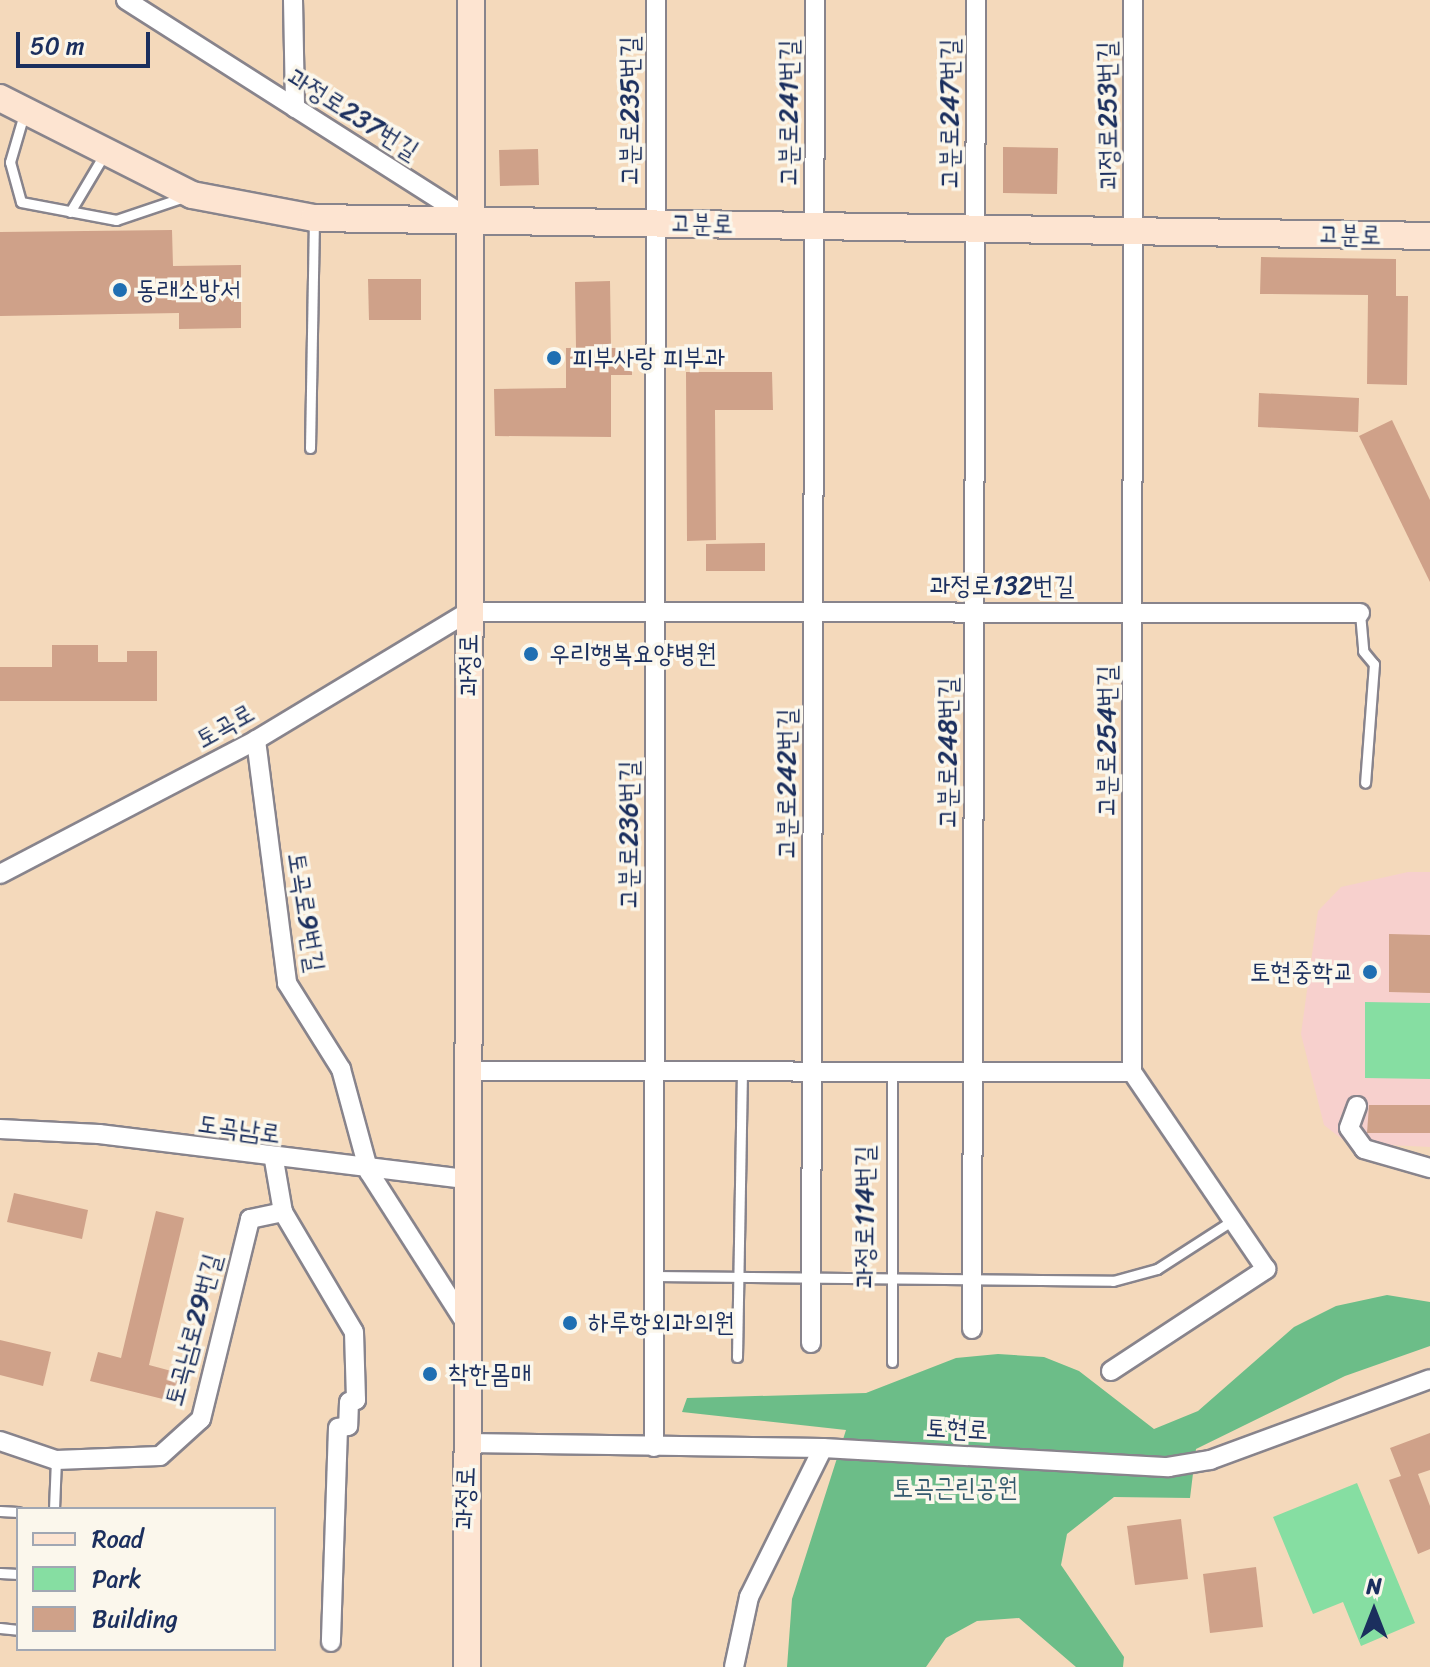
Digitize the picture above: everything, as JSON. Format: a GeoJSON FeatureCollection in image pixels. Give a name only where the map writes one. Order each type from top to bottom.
{"type":"FeatureCollection","features":[{"type":"Feature","properties":{"kind":"main road","name":"과정로"},"geometry":{"type":"LineString","coordinates":[[467,1667],[471,1180],[468,612],[471,0]]}},
{"type":"Feature","properties":{"kind":"main road","name":"고분로"},"geometry":{"type":"LineString","coordinates":[[0,98],[192,195],[314,218],[1430,236]]}},
{"type":"Feature","properties":{"kind":"street","name":"과정로237번길"},"geometry":{"type":"LineString","coordinates":[[126,0],[471,220]]}},
{"type":"Feature","properties":{"kind":"street"},"geometry":{"type":"LineString","coordinates":[[293,0],[295,108]]}},
{"type":"Feature","properties":{"kind":"street","name":"고분로235번길"},"geometry":{"type":"LineString","coordinates":[[656,0],[656,223]]}},
{"type":"Feature","properties":{"kind":"street","name":"고분로241번길"},"geometry":{"type":"LineString","coordinates":[[814,226],[815,0]]}},
{"type":"Feature","properties":{"kind":"street","name":"고분로247번길"},"geometry":{"type":"LineString","coordinates":[[976,0],[976,228]]}},
{"type":"Feature","properties":{"kind":"street","name":"괴정로253번길"},"geometry":{"type":"LineString","coordinates":[[1133,0],[1135,231]]}},
{"type":"Feature","properties":{"kind":"street","name":"고분로236번길"},"geometry":{"type":"LineString","coordinates":[[654,1447],[656,223]]}},
{"type":"Feature","properties":{"kind":"street","name":"고분로242번길"},"geometry":{"type":"LineString","coordinates":[[811,1343],[814,226]]}},
{"type":"Feature","properties":{"kind":"street","name":"고분로248번길"},"geometry":{"type":"LineString","coordinates":[[972,1329],[976,228]]}},
{"type":"Feature","properties":{"kind":"street","name":"고분로254번길"},"geometry":{"type":"LineString","coordinates":[[1132,1072],[1135,231]]}},
{"type":"Feature","properties":{"kind":"street","name":"과정로132번길"},"geometry":{"type":"LineString","coordinates":[[468,612],[1360,613]]}},
{"type":"Feature","properties":{"kind":"street","name":"토곡로"},"geometry":{"type":"LineString","coordinates":[[0,874],[256,740],[468,612]]}},
{"type":"Feature","properties":{"kind":"street","name":"토곡로9번길"},"geometry":{"type":"LineString","coordinates":[[256,740],[287,983],[341,1069],[369,1172]]}},
{"type":"Feature","properties":{"kind":"street"},"geometry":{"type":"LineString","coordinates":[[471,1071],[1132,1072],[1266,1269],[1111,1371]]}},
{"type":"Feature","properties":{"kind":"street"},"geometry":{"type":"LineString","coordinates":[[1357,1106],[1349,1128],[1364,1149],[1430,1168]]}},
{"type":"Feature","properties":{"kind":"street","name":"도곡남로"},"geometry":{"type":"LineString","coordinates":[[0,1129],[99,1134],[369,1172],[471,1180]]}},
{"type":"Feature","properties":{"kind":"street"},"geometry":{"type":"LineString","coordinates":[[274,1160],[283,1212],[354,1332],[356,1400],[349,1402],[348,1426],[338,1428],[331,1642]]}},
{"type":"Feature","properties":{"kind":"street"},"geometry":{"type":"LineString","coordinates":[[369,1172],[469,1329]]}},
{"type":"Feature","properties":{"kind":"street","name":"토곡남로29번길"},"geometry":{"type":"LineString","coordinates":[[0,1441],[56,1460],[160,1456],[201,1419],[250,1219],[283,1212]]}},
{"type":"Feature","properties":{"kind":"street","name":"토현로"},"geometry":{"type":"LineString","coordinates":[[467,1443],[823,1448],[1168,1467],[1210,1460],[1430,1379]]}},
{"type":"Feature","properties":{"kind":"street"},"geometry":{"type":"LineString","coordinates":[[734,1667],[749,1597],[823,1448]]}},
{"type":"Feature","properties":{"kind":"lane"},"geometry":{"type":"LineString","coordinates":[[24,111],[10,162],[21,202],[116,220],[192,195]]}},
{"type":"Feature","properties":{"kind":"lane"},"geometry":{"type":"LineString","coordinates":[[70,212],[105,153]]}},
{"type":"Feature","properties":{"kind":"lane"},"geometry":{"type":"LineString","coordinates":[[310,448],[314,218]]}},
{"type":"Feature","properties":{"kind":"lane","name":"과정로132번길"},"geometry":{"type":"LineString","coordinates":[[1360,613],[1363,651],[1374,664],[1365,783]]}},
{"type":"Feature","properties":{"kind":"lane"},"geometry":{"type":"LineString","coordinates":[[737,1357],[736,1277],[742,1072]]}},
{"type":"Feature","properties":{"kind":"lane","name":"과정로114번길"},"geometry":{"type":"LineString","coordinates":[[892,1072],[892,1362]]}},
{"type":"Feature","properties":{"kind":"lane"},"geometry":{"type":"LineString","coordinates":[[654,1276],[1085,1280],[1157,1269],[1233,1220]]}},
{"type":"Feature","properties":{"kind":"lane"},"geometry":{"type":"LineString","coordinates":[[54,1507],[56,1460]]}},
{"type":"Feature","properties":{"kind":"shaded area","name":"토현중학교"},"geometry":{"type":"Polygon","coordinates":[[[1408,872],[1430,872],[1430,1147],[1347,1143],[1324,1125],[1301,1034],[1318,911],[1341,887],[1408,872]]]}},
{"type":"Feature","properties":{"kind":"green space"},"geometry":{"type":"Polygon","coordinates":[[[1365,1002],[1430,1003],[1430,1079],[1365,1078],[1365,1002]]]}},
{"type":"Feature","properties":{"kind":"green space","name":"토곡근린공원"},"geometry":{"type":"Polygon","coordinates":[[[1387,1295],[1430,1302],[1430,1346],[1345,1376],[1196,1449],[1190,1498],[1114,1497],[1067,1534],[1061,1565],[1124,1657],[1123,1667],[1076,1667],[1019,1618],[977,1621],[946,1638],[926,1667],[787,1667],[792,1599],[846,1430],[682,1412],[687,1398],[866,1393],[956,1358],[998,1354],[1044,1357],[1079,1371],[1154,1429],[1198,1411],[1294,1327],[1336,1306],[1387,1295]]]}},
{"type":"Feature","properties":{"kind":"green space"},"geometry":{"type":"Polygon","coordinates":[[[1357,1483],[1415,1623],[1361,1646],[1343,1602],[1313,1614],[1273,1517],[1357,1483]]]}},
{"type":"Feature","properties":{"kind":"building"},"geometry":{"type":"Polygon","coordinates":[[[1003,147],[1058,148],[1057,194],[1003,193],[1003,147]]]}},
{"type":"Feature","properties":{"kind":"building"},"geometry":{"type":"Polygon","coordinates":[[[538,149],[539,185],[500,186],[499,150],[538,149]]]}},
{"type":"Feature","properties":{"kind":"building","name":"동래소방서"},"geometry":{"type":"Polygon","coordinates":[[[172,230],[173,266],[241,265],[241,328],[179,329],[179,313],[0,316],[0,232],[172,230]]]}},
{"type":"Feature","properties":{"kind":"building"},"geometry":{"type":"Polygon","coordinates":[[[1261,257],[1396,259],[1396,296],[1408,296],[1407,385],[1367,384],[1368,295],[1260,294],[1261,257]]]}},
{"type":"Feature","properties":{"kind":"building"},"geometry":{"type":"Polygon","coordinates":[[[368,279],[421,279],[421,320],[369,320],[368,279]]]}},
{"type":"Feature","properties":{"kind":"building"},"geometry":{"type":"Polygon","coordinates":[[[610,281],[611,348],[632,348],[632,375],[611,375],[611,437],[495,436],[494,389],[566,388],[566,348],[576,348],[575,282],[610,281]]]}},
{"type":"Feature","properties":{"kind":"building"},"geometry":{"type":"Polygon","coordinates":[[[686,372],[772,372],[773,410],[715,410],[716,540],[687,541],[686,372]]]}},
{"type":"Feature","properties":{"kind":"building"},"geometry":{"type":"Polygon","coordinates":[[[1259,393],[1359,398],[1358,432],[1258,427],[1259,393]]]}},
{"type":"Feature","properties":{"kind":"building"},"geometry":{"type":"Polygon","coordinates":[[[1392,420],[1430,500],[1430,582],[1359,436],[1392,420]]]}},
{"type":"Feature","properties":{"kind":"building"},"geometry":{"type":"Polygon","coordinates":[[[765,543],[765,571],[706,571],[706,544],[765,543]]]}},
{"type":"Feature","properties":{"kind":"building"},"geometry":{"type":"Polygon","coordinates":[[[52,645],[98,645],[98,662],[127,662],[127,651],[157,651],[157,701],[0,701],[0,667],[52,667],[52,645]]]}},
{"type":"Feature","properties":{"kind":"building"},"geometry":{"type":"Polygon","coordinates":[[[1389,934],[1430,935],[1430,993],[1389,992],[1389,934]]]}},
{"type":"Feature","properties":{"kind":"building"},"geometry":{"type":"Polygon","coordinates":[[[1369,1105],[1430,1105],[1430,1133],[1367,1133],[1369,1105]]]}},
{"type":"Feature","properties":{"kind":"building"},"geometry":{"type":"Polygon","coordinates":[[[14,1193],[88,1210],[82,1239],[7,1222],[14,1193]]]}},
{"type":"Feature","properties":{"kind":"building"},"geometry":{"type":"Polygon","coordinates":[[[156,1211],[184,1218],[149,1365],[190,1376],[183,1404],[90,1381],[98,1352],[121,1358],[156,1211]]]}},
{"type":"Feature","properties":{"kind":"building"},"geometry":{"type":"Polygon","coordinates":[[[0,1340],[51,1352],[43,1386],[0,1375],[0,1340]]]}},
{"type":"Feature","properties":{"kind":"building"},"geometry":{"type":"Polygon","coordinates":[[[1430,1433],[1430,1470],[1418,1474],[1430,1506],[1430,1549],[1418,1554],[1389,1480],[1401,1476],[1390,1448],[1430,1433]]]}},
{"type":"Feature","properties":{"kind":"building"},"geometry":{"type":"Polygon","coordinates":[[[1181,1519],[1188,1579],[1135,1585],[1127,1526],[1181,1519]]]}},
{"type":"Feature","properties":{"kind":"building"},"geometry":{"type":"Polygon","coordinates":[[[1256,1567],[1263,1627],[1210,1633],[1203,1574],[1256,1567]]]}},
{"type":"Feature","properties":{"kind":"place","name":"동래소방서"},"geometry":{"type":"Point","coordinates":[120,290]}},
{"type":"Feature","properties":{"kind":"place","name":"피부사랑 피부과"},"geometry":{"type":"Point","coordinates":[554,358]}},
{"type":"Feature","properties":{"kind":"place","name":"우리행복요양병원"},"geometry":{"type":"Point","coordinates":[531,654]}},
{"type":"Feature","properties":{"kind":"place","name":"토현중학교"},"geometry":{"type":"Point","coordinates":[1370,972]}},
{"type":"Feature","properties":{"kind":"place","name":"하루항외과의원"},"geometry":{"type":"Point","coordinates":[570,1323]}},
{"type":"Feature","properties":{"kind":"place","name":"착한몸매"},"geometry":{"type":"Point","coordinates":[430,1374]}}]}
